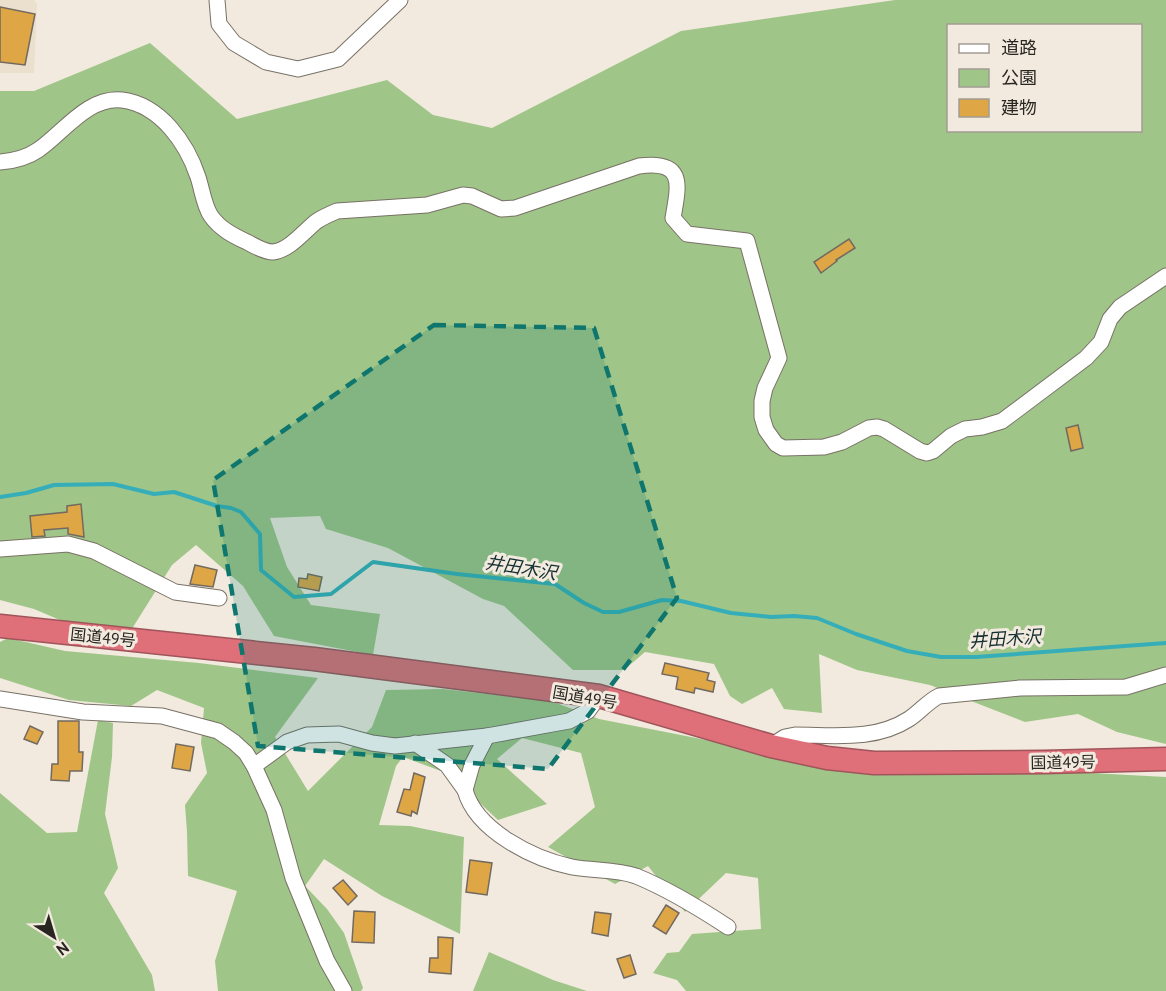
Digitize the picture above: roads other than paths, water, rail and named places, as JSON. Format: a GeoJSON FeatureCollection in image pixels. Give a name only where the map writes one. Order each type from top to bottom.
{"type":"FeatureCollection","features":[{"type":"Feature","properties":{"kind":"highway","name":"国道49号"},"geometry":{"type":"LineString","coordinates":[[0,626],[314,659],[599,696],[771,746],[826,758],[874,763],[1166,759]]}},
{"type":"Feature","properties":{"kind":"street"},"geometry":{"type":"LineString","coordinates":[[217,0],[219,24],[234,44],[266,62],[298,69],[338,59],[400,0]]}},
{"type":"Feature","properties":{"kind":"street"},"geometry":{"type":"LineString","coordinates":[[0,162],[25,157],[38,151],[91,107],[103,102],[122,100],[158,116],[174,131],[189,153],[210,215],[221,228],[267,251],[275,252],[288,245],[323,217],[337,211],[427,206],[463,195],[472,196],[501,209],[639,166],[654,164],[665,166],[676,176],[679,185],[673,218],[687,234],[747,241],[779,358],[765,388],[762,417],[766,430],[776,444],[783,448],[824,447],[842,442],[869,428],[877,427],[920,452],[927,453],[965,429],[1002,421],[1086,358],[1101,342],[1110,319],[1120,307],[1166,276]]}},
{"type":"Feature","properties":{"kind":"street"},"geometry":{"type":"LineString","coordinates":[[0,549],[68,544],[94,551],[175,592],[219,598]]}},
{"type":"Feature","properties":{"kind":"street"},"geometry":{"type":"LineString","coordinates":[[771,746],[785,737],[795,735],[863,736],[876,734],[911,717],[929,700],[939,696],[1020,688],[1126,687],[1166,675]]}},
{"type":"Feature","properties":{"kind":"street"},"geometry":{"type":"LineString","coordinates":[[254,766],[287,742],[307,735],[339,734],[394,746],[487,736],[569,721],[588,711],[599,696]]}},
{"type":"Feature","properties":{"kind":"street"},"geometry":{"type":"LineString","coordinates":[[0,699],[83,712],[162,716],[218,731],[234,742],[246,753],[254,766],[274,810],[293,878],[327,961],[344,991]]}},
{"type":"Feature","properties":{"kind":"street"},"geometry":{"type":"LineString","coordinates":[[465,790],[472,765],[487,736]]}},
{"type":"Feature","properties":{"kind":"street"},"geometry":{"type":"LineString","coordinates":[[415,743],[447,765],[465,790],[469,802],[494,829],[527,852],[574,867],[634,876],[694,905],[728,927]]}},
{"type":"Feature","properties":{"kind":"waterway","name":"井田木沢"},"geometry":{"type":"LineString","coordinates":[[0,497],[54,485],[113,484],[154,494],[174,492],[217,506],[231,508],[241,512],[260,534],[261,570],[294,597],[331,594],[373,562],[457,574],[555,584],[603,612],[619,612],[662,600],[681,601],[731,613],[817,618],[907,651],[941,657],[976,657],[1166,643]]}}]}
